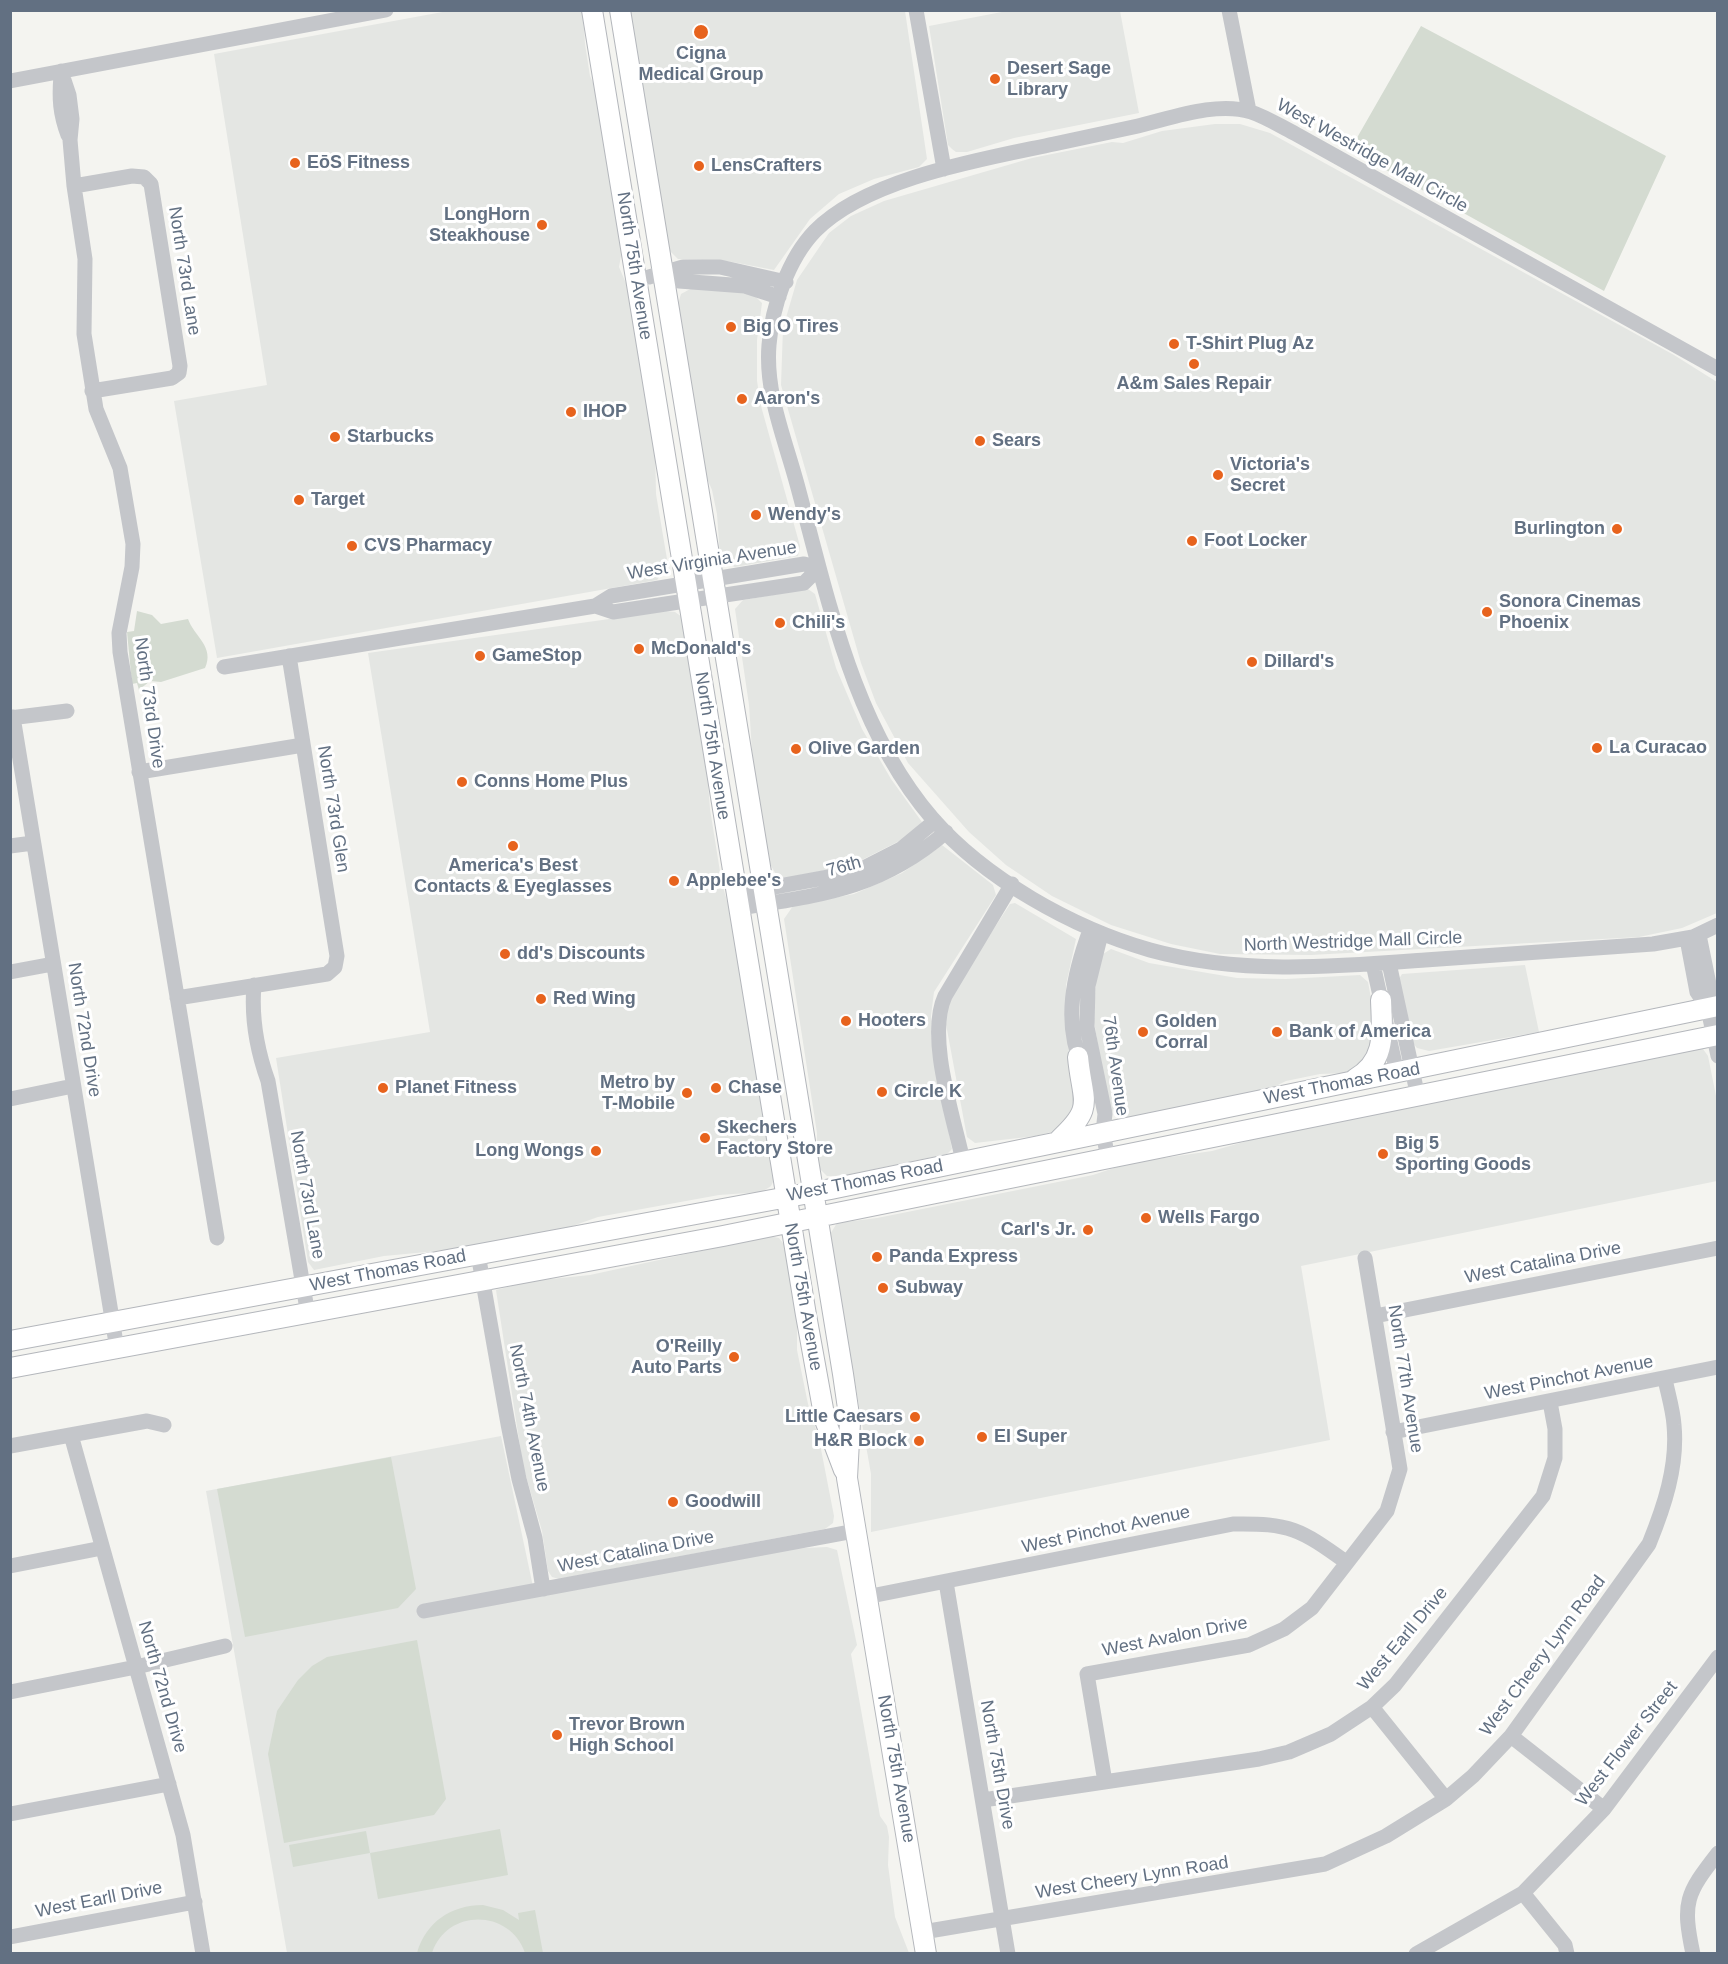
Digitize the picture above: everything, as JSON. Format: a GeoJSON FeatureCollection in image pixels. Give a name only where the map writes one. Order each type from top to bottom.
{"type":"FeatureCollection","features":[{"type":"Feature","properties":{"kind":"main road","name":"North 75th Avenue"},"geometry":{"type":"LineString","coordinates":[[592,10],[790,1222],[825,1420],[847,1478]]}},
{"type":"Feature","properties":{"kind":"main road","name":"North 75th Avenue"},"geometry":{"type":"LineString","coordinates":[[620,10],[657,276],[715,587],[817,1217],[849,1422],[847,1478],[926,1953]]}},
{"type":"Feature","properties":{"kind":"main road"},"geometry":{"type":"LineString","coordinates":[[1347,1083],[1365,1073],[1380,1050],[1381,1000]]}},
{"type":"Feature","properties":{"kind":"main road","name":"West Thomas Road"},"geometry":{"type":"LineString","coordinates":[[10,1341],[813,1192],[1713,1008]]}},
{"type":"Feature","properties":{"kind":"main road","name":"West Thomas Road"},"geometry":{"type":"LineString","coordinates":[[10,1368],[308,1315],[1411,1099],[1716,1042]]}},
{"type":"Feature","properties":{"kind":"main road"},"geometry":{"type":"LineString","coordinates":[[1057,1142],[1074,1128],[1083,1112],[1078,1057]]}},
{"type":"Feature","properties":{"kind":"main road"},"geometry":{"type":"LineString","coordinates":[[1405,1071],[1411,1099]]}},
{"type":"Feature","properties":{"kind":"street"},"geometry":{"type":"LineString","coordinates":[[10,81],[334,15],[386,10]]}},
{"type":"Feature","properties":{"kind":"street"},"geometry":{"type":"LineString","coordinates":[[916,10],[944,169]]}},
{"type":"Feature","properties":{"kind":"street"},"geometry":{"type":"LineString","coordinates":[[1229,10],[1249,111]]}},
{"type":"Feature","properties":{"kind":"street","name":"North 73rd Drive"},"geometry":{"type":"LineString","coordinates":[[61,71],[71,111],[70,141],[74,186],[85,259],[84,334],[92,391],[96,409],[120,468],[133,544],[132,567],[119,633],[139,772],[217,1239]]}},
{"type":"Feature","properties":{"kind":"street","name":"West Westridge Mall Circle"},"geometry":{"type":"LineString","coordinates":[[780,297],[808,241],[838,212],[865,197],[944,169],[1209,111],[1249,111],[1340,158],[1491,245],[1656,333],[1718,369]]}},
{"type":"Feature","properties":{"kind":"street","name":"North 73rd Lane"},"geometry":{"type":"LineString","coordinates":[[74,186],[132,176],[144,177],[151,184],[177,349],[179,373],[172,378],[92,391]]}},
{"type":"Feature","properties":{"kind":"street"},"geometry":{"type":"LineString","coordinates":[[657,276],[683,267],[720,267],[786,282]]}},
{"type":"Feature","properties":{"kind":"street"},"geometry":{"type":"LineString","coordinates":[[657,276],[679,281],[745,286],[780,297]]}},
{"type":"Feature","properties":{"kind":"street","name":"North Westridge Mall Circle"},"geometry":{"type":"LineString","coordinates":[[780,297],[769,341],[772,396],[821,574],[855,679],[872,723],[907,784],[941,827],[1012,884],[1057,914],[1096,932],[1156,952],[1234,966],[1373,964],[1653,944],[1693,937],[1718,925]]}},
{"type":"Feature","properties":{"kind":"street","name":"West Virginia Avenue"},"geometry":{"type":"LineString","coordinates":[[224,667],[595,606],[611,596],[687,592],[715,587],[804,583],[821,574]]}},
{"type":"Feature","properties":{"kind":"street","name":"North 73rd Glen"},"geometry":{"type":"LineString","coordinates":[[254,985],[327,974],[336,967],[337,957],[289,656]]}},
{"type":"Feature","properties":{"kind":"street"},"geometry":{"type":"LineString","coordinates":[[12,718],[67,711]]}},
{"type":"Feature","properties":{"kind":"street","name":"North 72nd Drive"},"geometry":{"type":"LineString","coordinates":[[12,718],[117,1349]]}},
{"type":"Feature","properties":{"kind":"street"},"geometry":{"type":"LineString","coordinates":[[139,772],[303,745]]}},
{"type":"Feature","properties":{"kind":"street","name":"76th"},"geometry":{"type":"LineString","coordinates":[[737,901],[838,891],[871,881],[916,856],[941,827]]}},
{"type":"Feature","properties":{"kind":"street"},"geometry":{"type":"LineString","coordinates":[[10,846],[33,843]]}},
{"type":"Feature","properties":{"kind":"street"},"geometry":{"type":"LineString","coordinates":[[963,1161],[941,1057],[938,1016],[945,996],[1012,884]]}},
{"type":"Feature","properties":{"kind":"street","name":"76th Avenue"},"geometry":{"type":"LineString","coordinates":[[1096,932],[1073,991],[1072,1022],[1078,1057],[1084,1070],[1094,1116],[1103,1132]]}},
{"type":"Feature","properties":{"kind":"street","name":"76th Avenue"},"geometry":{"type":"LineString","coordinates":[[1096,932],[1088,986],[1087,1013],[1090,1045],[1105,1114],[1103,1132],[1108,1160]]}},
{"type":"Feature","properties":{"kind":"street"},"geometry":{"type":"LineString","coordinates":[[1693,937],[1697,992],[1713,1008],[1716,1042]]}},
{"type":"Feature","properties":{"kind":"street"},"geometry":{"type":"LineString","coordinates":[[1389,963],[1405,1071]]}},
{"type":"Feature","properties":{"kind":"street"},"geometry":{"type":"LineString","coordinates":[[10,972],[53,964]]}},
{"type":"Feature","properties":{"kind":"street"},"geometry":{"type":"LineString","coordinates":[[1373,964],[1381,1000],[1405,1071]]}},
{"type":"Feature","properties":{"kind":"street"},"geometry":{"type":"LineString","coordinates":[[177,998],[254,985]]}},
{"type":"Feature","properties":{"kind":"street","name":"North 73rd Lane"},"geometry":{"type":"LineString","coordinates":[[254,985],[252,1008],[268,1051],[268,1082],[308,1315]]}},
{"type":"Feature","properties":{"kind":"street"},"geometry":{"type":"LineString","coordinates":[[10,1099],[73,1086]]}},
{"type":"Feature","properties":{"kind":"street","name":"West Catalina Drive"},"geometry":{"type":"LineString","coordinates":[[1375,1316],[1718,1248]]}},
{"type":"Feature","properties":{"kind":"street","name":"North 74th Avenue"},"geometry":{"type":"LineString","coordinates":[[478,1254],[519,1479],[535,1538],[543,1589]]}},
{"type":"Feature","properties":{"kind":"street","name":"North 77th Avenue"},"geometry":{"type":"LineString","coordinates":[[1346,1562],[1387,1510],[1400,1469],[1365,1258]]}},
{"type":"Feature","properties":{"kind":"street","name":"West Pinchot Avenue"},"geometry":{"type":"LineString","coordinates":[[1393,1432],[1718,1367]]}},
{"type":"Feature","properties":{"kind":"street","name":"West Cheery Lynn Road"},"geometry":{"type":"LineString","coordinates":[[923,1932],[1325,1864],[1386,1836],[1446,1799],[1473,1776],[1511,1736],[1649,1544],[1664,1508],[1671,1477],[1674,1427],[1665,1379]]}},
{"type":"Feature","properties":{"kind":"street","name":"West Earll Drive"},"geometry":{"type":"LineString","coordinates":[[983,1800],[1259,1759],[1289,1752],[1331,1734],[1372,1707],[1395,1685],[1543,1496],[1555,1458],[1555,1429],[1550,1402]]}},
{"type":"Feature","properties":{"kind":"street"},"geometry":{"type":"LineString","coordinates":[[10,1446],[147,1421],[164,1425]]}},
{"type":"Feature","properties":{"kind":"street","name":"North 72nd Drive"},"geometry":{"type":"LineString","coordinates":[[71,1435],[183,1835],[203,1953]]}},
{"type":"Feature","properties":{"kind":"street","name":"West Pinchot Avenue"},"geometry":{"type":"LineString","coordinates":[[867,1597],[1233,1524],[1284,1526],[1308,1535],[1346,1562]]}},
{"type":"Feature","properties":{"kind":"street","name":"West Catalina Drive"},"geometry":{"type":"LineString","coordinates":[[424,1611],[855,1531]]}},
{"type":"Feature","properties":{"kind":"street"},"geometry":{"type":"LineString","coordinates":[[10,1566],[102,1548]]}},
{"type":"Feature","properties":{"kind":"street","name":"West Avalon Drive"},"geometry":{"type":"LineString","coordinates":[[1106,1782],[1087,1674],[1249,1645],[1284,1629],[1312,1608],[1346,1562]]}},
{"type":"Feature","properties":{"kind":"street","name":"North 75th Drive"},"geometry":{"type":"LineString","coordinates":[[946,1582],[1008,1953]]}},
{"type":"Feature","properties":{"kind":"street"},"geometry":{"type":"LineString","coordinates":[[10,1692],[136,1667],[225,1646]]}},
{"type":"Feature","properties":{"kind":"street","name":"West Flower Street"},"geometry":{"type":"LineString","coordinates":[[1420,1953],[1522,1893],[1605,1809],[1718,1657]]}},
{"type":"Feature","properties":{"kind":"street"},"geometry":{"type":"LineString","coordinates":[[1372,1707],[1446,1799]]}},
{"type":"Feature","properties":{"kind":"street"},"geometry":{"type":"LineString","coordinates":[[1511,1736],[1605,1809]]}},
{"type":"Feature","properties":{"kind":"street"},"geometry":{"type":"LineString","coordinates":[[10,1814],[169,1784]]}},
{"type":"Feature","properties":{"kind":"street"},"geometry":{"type":"LineString","coordinates":[[1693,1953],[1687,1924],[1688,1897],[1718,1853]]}},
{"type":"Feature","properties":{"kind":"street"},"geometry":{"type":"LineString","coordinates":[[1522,1893],[1565,1945],[1567,1953]]}},
{"type":"Feature","properties":{"kind":"street","name":"West Earll Drive"},"geometry":{"type":"LineString","coordinates":[[10,1937],[195,1902]]}},
{"type":"Feature","properties":{"kind":"shaded area"},"geometry":{"type":"Polygon","coordinates":[[[448,11],[583,11],[590,76],[597,91],[623,245],[619,267],[631,295],[655,445],[656,494],[668,565],[657,580],[217,658],[174,401],[267,385],[214,54],[448,11]]]}},
{"type":"Feature","properties":{"kind":"shaded area"},"geometry":{"type":"Polygon","coordinates":[[[629,11],[905,11],[927,159],[919,167],[874,179],[839,194],[810,219],[774,270],[727,261],[678,259],[668,249],[629,11]]]}},
{"type":"Feature","properties":{"kind":"shaded area"},"geometry":{"type":"Polygon","coordinates":[[[1007,11],[1120,11],[1139,113],[1014,138],[967,152],[956,152],[952,149],[948,145],[929,26],[1007,11]]]}},
{"type":"Feature","properties":{"kind":"shaded area"},"geometry":{"type":"Polygon","coordinates":[[[1421,26],[1666,156],[1604,291],[1350,150],[1421,26]]]}},
{"type":"Feature","properties":{"kind":"shaded area"},"geometry":{"type":"Polygon","coordinates":[[[1215,124],[1240,124],[1270,133],[1674,355],[1717,382],[1717,913],[1682,928],[1639,937],[1311,955],[1220,954],[1171,944],[1111,925],[1052,896],[1006,865],[969,832],[908,763],[876,703],[861,663],[781,385],[783,328],[797,280],[829,233],[851,216],[884,201],[1032,158],[1112,142],[1123,143],[1162,131],[1215,124]]]}},
{"type":"Feature","properties":{"kind":"shaded area"},"geometry":{"type":"Polygon","coordinates":[[[692,288],[742,292],[755,296],[762,303],[757,340],[757,381],[761,406],[800,546],[798,556],[735,567],[727,564],[720,556],[717,514],[712,490],[704,471],[678,304],[681,294],[692,288]]]}},
{"type":"Feature","properties":{"kind":"shaded area"},"geometry":{"type":"Polygon","coordinates":[[[808,589],[815,594],[836,668],[862,729],[891,779],[922,822],[909,836],[858,862],[785,878],[777,876],[770,864],[753,766],[749,705],[735,609],[743,600],[808,589]]]}},
{"type":"Feature","properties":{"kind":"shaded area"},"geometry":{"type":"Polygon","coordinates":[[[137,611],[152,615],[161,624],[188,619],[206,648],[205,668],[161,682],[150,681],[139,690],[137,683],[132,684],[127,632],[134,631],[137,611]]]}},
{"type":"Feature","properties":{"kind":"shaded area"},"geometry":{"type":"Polygon","coordinates":[[[666,611],[675,612],[682,617],[706,756],[710,809],[722,884],[734,924],[774,1180],[771,1186],[762,1192],[719,1195],[598,1217],[564,1229],[448,1250],[384,1256],[314,1270],[308,1262],[276,1058],[430,1032],[368,653],[666,611]]]}},
{"type":"Feature","properties":{"kind":"shaded area"},"geometry":{"type":"Polygon","coordinates":[[[942,845],[993,885],[996,895],[934,992],[931,1016],[932,1043],[952,1149],[947,1154],[842,1176],[827,1176],[820,1169],[817,1157],[817,1133],[784,919],[793,906],[854,894],[902,873],[942,845]]]}},
{"type":"Feature","properties":{"kind":"shaded area"},"geometry":{"type":"Polygon","coordinates":[[[1015,903],[1076,939],[1066,985],[1066,1023],[1079,1102],[1062,1129],[1036,1136],[975,1143],[967,1137],[945,1019],[947,1006],[1010,904],[1015,903]]]}},
{"type":"Feature","properties":{"kind":"shaded area"},"geometry":{"type":"Polygon","coordinates":[[[1111,949],[1149,963],[1237,978],[1286,979],[1360,975],[1368,982],[1378,1036],[1373,1058],[1348,1073],[1320,1074],[1286,1081],[1268,1090],[1128,1118],[1116,1116],[1109,1107],[1094,1022],[1096,973],[1103,954],[1111,949]]]}},
{"type":"Feature","properties":{"kind":"shaded area"},"geometry":{"type":"Polygon","coordinates":[[[1525,965],[1539,1032],[1429,1051],[1417,1048],[1412,1042],[1399,979],[1402,974],[1525,965]]]}},
{"type":"Feature","properties":{"kind":"shaded area"},"geometry":{"type":"Polygon","coordinates":[[[1703,1049],[1708,1056],[1717,1101],[1717,1181],[1301,1266],[1330,1440],[871,1532],[871,1474],[829,1236],[837,1223],[877,1218],[1093,1175],[1129,1163],[1212,1151],[1272,1134],[1703,1049]]]}},
{"type":"Feature","properties":{"kind":"shaded area"},"geometry":{"type":"Polygon","coordinates":[[[769,1236],[779,1238],[786,1247],[797,1317],[797,1350],[808,1404],[819,1439],[834,1516],[833,1523],[825,1529],[559,1579],[552,1577],[548,1571],[542,1531],[523,1466],[496,1290],[531,1281],[590,1275],[769,1236]]]}},
{"type":"Feature","properties":{"kind":"shaded area","name":"Trevor Brown High School"},"geometry":{"type":"Polygon","coordinates":[[[501,1436],[535,1596],[782,1549],[827,1547],[837,1550],[857,1645],[851,1654],[880,1816],[887,1826],[889,1837],[888,1865],[895,1917],[909,1953],[287,1953],[206,1491],[501,1436]]]}},
{"type":"Feature","properties":{"kind":"shaded area"},"geometry":{"type":"Polygon","coordinates":[[[391,1457],[416,1589],[398,1608],[245,1637],[217,1489],[391,1457]]]}},
{"type":"Feature","properties":{"kind":"shaded area"},"geometry":{"type":"Polygon","coordinates":[[[417,1640],[446,1799],[434,1815],[284,1843],[268,1754],[277,1711],[298,1680],[312,1666],[327,1657],[417,1640]]]}},
{"type":"Feature","properties":{"kind":"shaded area"},"geometry":{"type":"Polygon","coordinates":[[[500,1829],[508,1875],[378,1899],[370,1853],[500,1829]]]}},
{"type":"Feature","properties":{"kind":"shaded area"},"geometry":{"type":"Polygon","coordinates":[[[366,1831],[370,1853],[293,1867],[289,1845],[366,1831]]]}},
{"type":"Feature","properties":{"kind":"shaded area"},"geometry":{"type":"Polygon","coordinates":[[[483,1905],[503,1910],[519,1920],[518,1913],[535,1910],[543,1953],[525,1953],[517,1939],[506,1928],[493,1922],[478,1920],[464,1922],[451,1928],[440,1938],[432,1953],[417,1953],[427,1932],[441,1917],[460,1908],[483,1905]]]}},
{"type":"Feature","properties":{"kind":"place","name":"Cigna Medical Group"},"geometry":{"type":"Point","coordinates":[701,32]}},
{"type":"Feature","properties":{"kind":"place","name":"Desert Sage Library"},"geometry":{"type":"Point","coordinates":[995,79]}},
{"type":"Feature","properties":{"kind":"place","name":"EōS Fitness"},"geometry":{"type":"Point","coordinates":[295,163]}},
{"type":"Feature","properties":{"kind":"place","name":"LensCrafters"},"geometry":{"type":"Point","coordinates":[699,166]}},
{"type":"Feature","properties":{"kind":"place","name":"LongHorn Steakhouse"},"geometry":{"type":"Point","coordinates":[542,225]}},
{"type":"Feature","properties":{"kind":"place","name":"Big O Tires"},"geometry":{"type":"Point","coordinates":[731,327]}},
{"type":"Feature","properties":{"kind":"place","name":"T-Shirt Plug Az"},"geometry":{"type":"Point","coordinates":[1174,344]}},
{"type":"Feature","properties":{"kind":"place","name":"A&m Sales Repair"},"geometry":{"type":"Point","coordinates":[1194,364]}},
{"type":"Feature","properties":{"kind":"place","name":"Aaron's"},"geometry":{"type":"Point","coordinates":[742,399]}},
{"type":"Feature","properties":{"kind":"place","name":"IHOP"},"geometry":{"type":"Point","coordinates":[571,412]}},
{"type":"Feature","properties":{"kind":"place","name":"Starbucks"},"geometry":{"type":"Point","coordinates":[335,437]}},
{"type":"Feature","properties":{"kind":"place","name":"Sears"},"geometry":{"type":"Point","coordinates":[980,441]}},
{"type":"Feature","properties":{"kind":"place","name":"Victoria's Secret"},"geometry":{"type":"Point","coordinates":[1218,475]}},
{"type":"Feature","properties":{"kind":"place","name":"Target"},"geometry":{"type":"Point","coordinates":[299,500]}},
{"type":"Feature","properties":{"kind":"place","name":"Wendy's"},"geometry":{"type":"Point","coordinates":[756,515]}},
{"type":"Feature","properties":{"kind":"place","name":"Burlington"},"geometry":{"type":"Point","coordinates":[1617,529]}},
{"type":"Feature","properties":{"kind":"place","name":"Foot Locker"},"geometry":{"type":"Point","coordinates":[1192,541]}},
{"type":"Feature","properties":{"kind":"place","name":"CVS Pharmacy"},"geometry":{"type":"Point","coordinates":[352,546]}},
{"type":"Feature","properties":{"kind":"place","name":"Sonora Cinemas Phoenix"},"geometry":{"type":"Point","coordinates":[1487,612]}},
{"type":"Feature","properties":{"kind":"place","name":"Chili's"},"geometry":{"type":"Point","coordinates":[780,623]}},
{"type":"Feature","properties":{"kind":"place","name":"McDonald's"},"geometry":{"type":"Point","coordinates":[639,649]}},
{"type":"Feature","properties":{"kind":"place","name":"GameStop"},"geometry":{"type":"Point","coordinates":[480,656]}},
{"type":"Feature","properties":{"kind":"place","name":"Dillard's"},"geometry":{"type":"Point","coordinates":[1252,662]}},
{"type":"Feature","properties":{"kind":"place","name":"La Curacao"},"geometry":{"type":"Point","coordinates":[1597,748]}},
{"type":"Feature","properties":{"kind":"place","name":"Olive Garden"},"geometry":{"type":"Point","coordinates":[796,749]}},
{"type":"Feature","properties":{"kind":"place","name":"Conns Home Plus"},"geometry":{"type":"Point","coordinates":[462,782]}},
{"type":"Feature","properties":{"kind":"place","name":"America's Best Contacts & Eyeglasses"},"geometry":{"type":"Point","coordinates":[513,846]}},
{"type":"Feature","properties":{"kind":"place","name":"Applebee's"},"geometry":{"type":"Point","coordinates":[674,881]}},
{"type":"Feature","properties":{"kind":"place","name":"dd's Discounts"},"geometry":{"type":"Point","coordinates":[505,954]}},
{"type":"Feature","properties":{"kind":"place","name":"Red Wing"},"geometry":{"type":"Point","coordinates":[541,999]}},
{"type":"Feature","properties":{"kind":"place","name":"Hooters"},"geometry":{"type":"Point","coordinates":[846,1021]}},
{"type":"Feature","properties":{"kind":"place","name":"Golden Corral"},"geometry":{"type":"Point","coordinates":[1143,1032]}},
{"type":"Feature","properties":{"kind":"place","name":"Bank of America"},"geometry":{"type":"Point","coordinates":[1277,1032]}},
{"type":"Feature","properties":{"kind":"place","name":"Planet Fitness"},"geometry":{"type":"Point","coordinates":[383,1088]}},
{"type":"Feature","properties":{"kind":"place","name":"Chase"},"geometry":{"type":"Point","coordinates":[716,1088]}},
{"type":"Feature","properties":{"kind":"place","name":"Circle K"},"geometry":{"type":"Point","coordinates":[882,1092]}},
{"type":"Feature","properties":{"kind":"place","name":"Metro by T-Mobile"},"geometry":{"type":"Point","coordinates":[687,1093]}},
{"type":"Feature","properties":{"kind":"place","name":"Skechers Factory Store"},"geometry":{"type":"Point","coordinates":[705,1138]}},
{"type":"Feature","properties":{"kind":"place","name":"Long Wongs"},"geometry":{"type":"Point","coordinates":[596,1151]}},
{"type":"Feature","properties":{"kind":"place","name":"Big 5 Sporting Goods"},"geometry":{"type":"Point","coordinates":[1383,1154]}},
{"type":"Feature","properties":{"kind":"place","name":"Wells Fargo"},"geometry":{"type":"Point","coordinates":[1146,1218]}},
{"type":"Feature","properties":{"kind":"place","name":"Carl's Jr."},"geometry":{"type":"Point","coordinates":[1088,1230]}},
{"type":"Feature","properties":{"kind":"place","name":"Panda Express"},"geometry":{"type":"Point","coordinates":[877,1257]}},
{"type":"Feature","properties":{"kind":"place","name":"Subway"},"geometry":{"type":"Point","coordinates":[883,1288]}},
{"type":"Feature","properties":{"kind":"place","name":"O'Reilly Auto Parts"},"geometry":{"type":"Point","coordinates":[734,1357]}},
{"type":"Feature","properties":{"kind":"place","name":"Little Caesars"},"geometry":{"type":"Point","coordinates":[915,1417]}},
{"type":"Feature","properties":{"kind":"place","name":"El Super"},"geometry":{"type":"Point","coordinates":[982,1437]}},
{"type":"Feature","properties":{"kind":"place","name":"H&R Block"},"geometry":{"type":"Point","coordinates":[919,1441]}},
{"type":"Feature","properties":{"kind":"place","name":"Goodwill"},"geometry":{"type":"Point","coordinates":[673,1502]}},
{"type":"Feature","properties":{"kind":"place","name":"Trevor Brown High School"},"geometry":{"type":"Point","coordinates":[557,1735]}}]}
